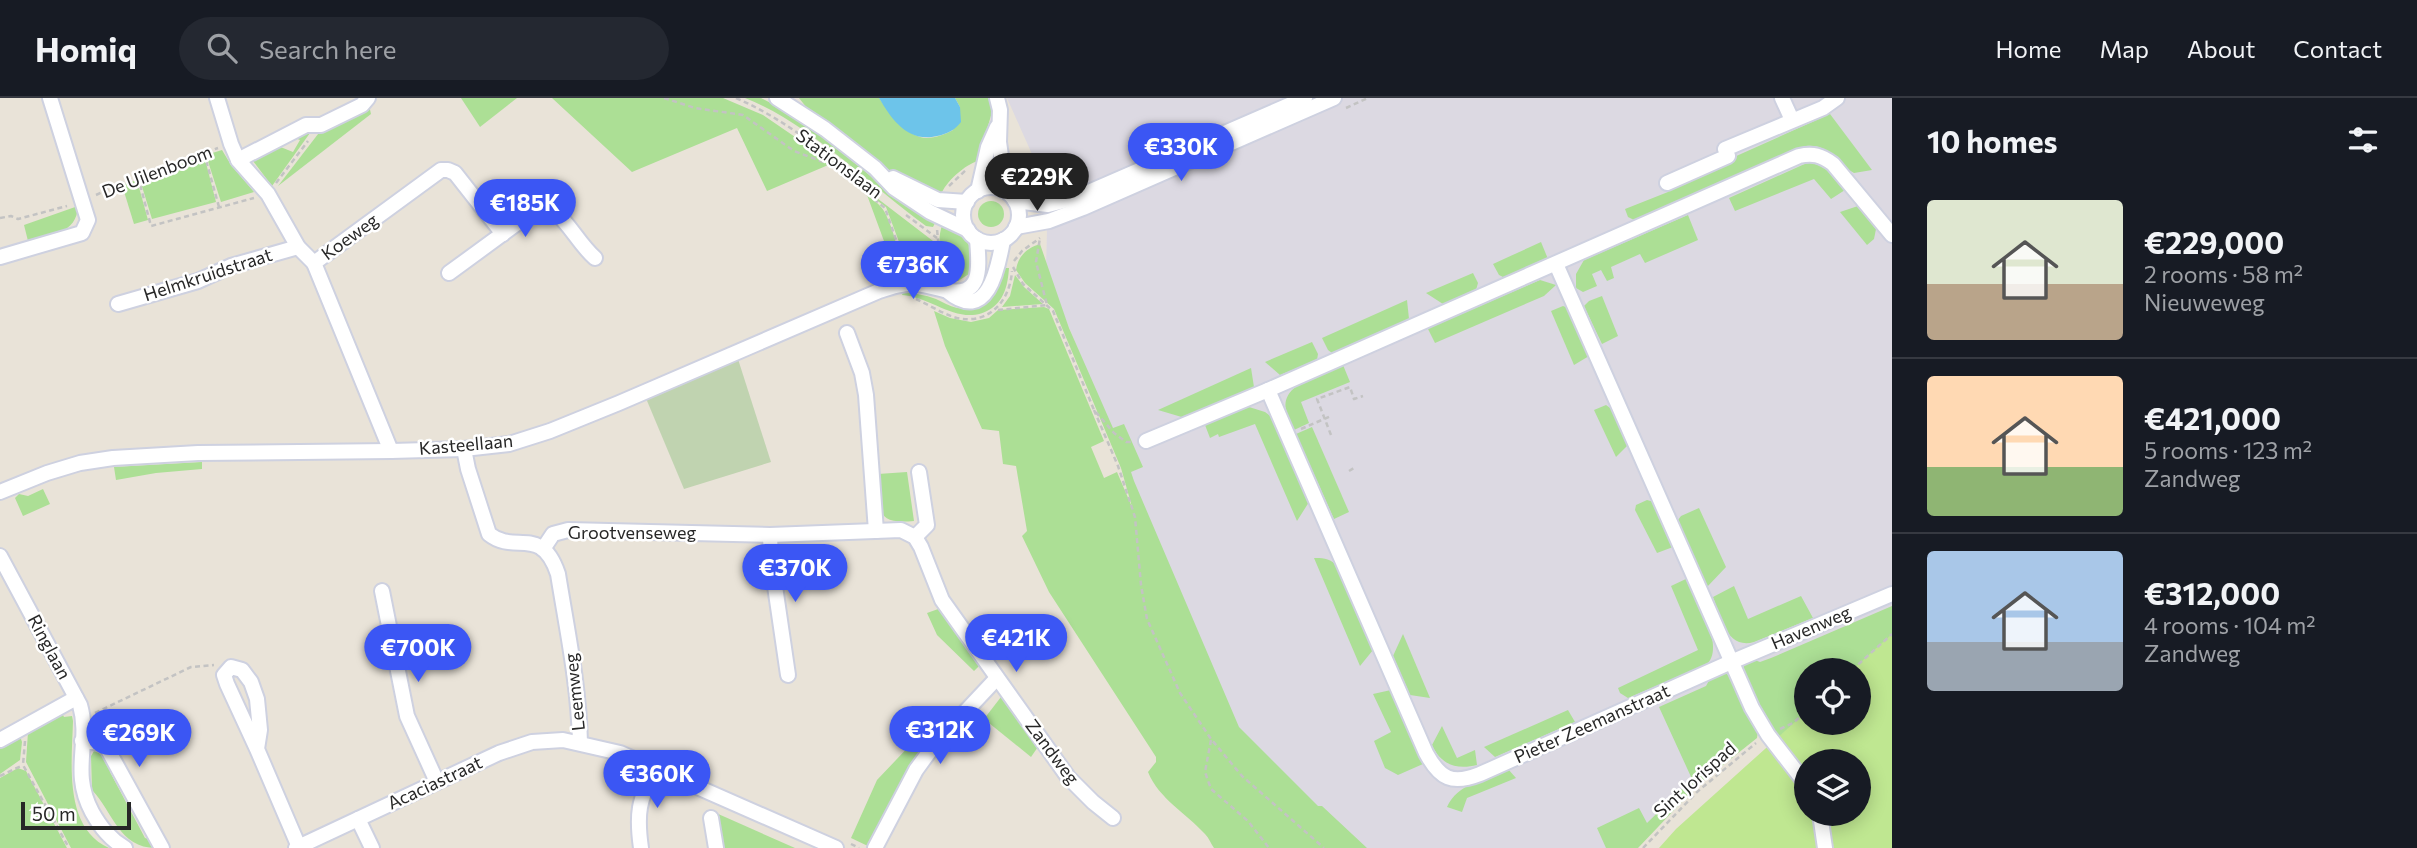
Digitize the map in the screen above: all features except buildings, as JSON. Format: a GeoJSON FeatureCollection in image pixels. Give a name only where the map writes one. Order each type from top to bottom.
{"type":"FeatureCollection","features":[{"type":"Feature","properties":{"kind":"street","name":"De Uilenboom"},"geometry":{"type":"LineString","coordinates":[[0,257],[82,233],[88,220],[50,98]]}},
{"type":"Feature","properties":{"kind":"street","name":"Helmkruidstraat"},"geometry":{"type":"LineString","coordinates":[[217,98],[238,160],[268,194],[298,247],[314,263]]}},
{"type":"Feature","properties":{"kind":"street"},"geometry":{"type":"LineString","coordinates":[[238,160],[306,125],[321,125],[362,105],[368,98]]}},
{"type":"Feature","properties":{"kind":"street","name":"Stationslaan"},"geometry":{"type":"LineString","coordinates":[[776,98],[825,129],[918,205],[972,235]]}},
{"type":"Feature","properties":{"kind":"street"},"geometry":{"type":"LineString","coordinates":[[997,98],[1000,110],[998,126],[1011,196],[1019,214],[1016,228]]}},
{"type":"Feature","properties":{"kind":"street"},"geometry":{"type":"LineString","coordinates":[[947,291],[967,289],[975,284],[979,270],[972,235],[963,216],[967,202],[978,191],[992,187],[1011,196],[1048,205],[1075,198],[1305,98]]}},
{"type":"Feature","properties":{"kind":"street"},"geometry":{"type":"LineString","coordinates":[[972,235],[994,243],[1003,240],[1016,228],[1083,208],[1334,98]]}},
{"type":"Feature","properties":{"kind":"street"},"geometry":{"type":"LineString","coordinates":[[1782,98],[1792,120]]}},
{"type":"Feature","properties":{"kind":"street"},"geometry":{"type":"LineString","coordinates":[[1667,183],[1728,156],[1725,149],[1823,108],[1837,98]]}},
{"type":"Feature","properties":{"kind":"street"},"geometry":{"type":"LineString","coordinates":[[978,191],[988,147],[998,126]]}},
{"type":"Feature","properties":{"kind":"street"},"geometry":{"type":"LineString","coordinates":[[1146,441],[1810,153],[1822,156],[1833,164],[1892,235]]}},
{"type":"Feature","properties":{"kind":"street","name":"Stationslaan"},"geometry":{"type":"LineString","coordinates":[[875,169],[930,198],[947,202],[967,202]]}},
{"type":"Feature","properties":{"kind":"street","name":"Koeweg"},"geometry":{"type":"LineString","coordinates":[[391,451],[314,263],[441,170],[455,173],[503,234]]}},
{"type":"Feature","properties":{"kind":"street"},"geometry":{"type":"LineString","coordinates":[[449,273],[538,208],[554,211],[595,258]]}},
{"type":"Feature","properties":{"kind":"street","name":"Kasteellaan"},"geometry":{"type":"LineString","coordinates":[[0,492],[79,463],[114,458],[198,453],[464,449],[509,444],[551,431],[878,291],[914,284],[947,291],[957,300],[974,301],[984,295],[995,278],[1003,240]]}},
{"type":"Feature","properties":{"kind":"street","name":"Helmkruidstraat"},"geometry":{"type":"LineString","coordinates":[[118,304],[198,281],[231,266],[298,247]]}},
{"type":"Feature","properties":{"kind":"street"},"geometry":{"type":"LineString","coordinates":[[1556,264],[1752,708],[1768,735],[1794,769]]}},
{"type":"Feature","properties":{"kind":"street"},"geometry":{"type":"LineString","coordinates":[[847,333],[862,373],[866,394],[876,531]]}},
{"type":"Feature","properties":{"kind":"street","name":"Pieter Zeemanstraat"},"geometry":{"type":"LineString","coordinates":[[1268,390],[1426,753],[1432,765],[1451,780],[1480,774],[1731,662]]}},
{"type":"Feature","properties":{"kind":"street"},"geometry":{"type":"LineString","coordinates":[[464,449],[489,534],[494,538],[531,543],[543,549]]}},
{"type":"Feature","properties":{"kind":"street"},"geometry":{"type":"LineString","coordinates":[[915,537],[928,524],[919,472]]}},
{"type":"Feature","properties":{"kind":"street","name":"Grootvenseweg"},"geometry":{"type":"LineString","coordinates":[[543,549],[553,534],[568,530],[770,535],[901,530],[915,537]]}},
{"type":"Feature","properties":{"kind":"street"},"geometry":{"type":"LineString","coordinates":[[770,535],[788,675]]}},
{"type":"Feature","properties":{"kind":"street","name":"Zandweg"},"geometry":{"type":"LineString","coordinates":[[915,537],[922,547],[942,600],[1068,777],[1113,818]]}},
{"type":"Feature","properties":{"kind":"street","name":"Leemweg"},"geometry":{"type":"LineString","coordinates":[[543,549],[554,562],[558,574],[579,714],[580,743],[620,753],[836,848]]}},
{"type":"Feature","properties":{"kind":"street","name":"Ringlaan"},"geometry":{"type":"LineString","coordinates":[[0,556],[76,698],[82,719],[81,780],[84,797],[99,826],[125,848]]}},
{"type":"Feature","properties":{"kind":"street"},"geometry":{"type":"LineString","coordinates":[[382,591],[407,716],[438,782]]}},
{"type":"Feature","properties":{"kind":"street","name":"Havenweg"},"geometry":{"type":"LineString","coordinates":[[1731,662],[1892,594]]}},
{"type":"Feature","properties":{"kind":"street"},"geometry":{"type":"LineString","coordinates":[[257,749],[260,730],[257,699],[251,682],[242,670],[236,667],[227,670],[224,675],[227,684],[297,847]]}},
{"type":"Feature","properties":{"kind":"street"},"geometry":{"type":"LineString","coordinates":[[875,848],[916,770],[934,744],[997,678]]}},
{"type":"Feature","properties":{"kind":"street"},"geometry":{"type":"LineString","coordinates":[[0,740],[76,698]]}},
{"type":"Feature","properties":{"kind":"street","name":"Acaciastraat"},"geometry":{"type":"LineString","coordinates":[[297,847],[499,753],[532,742],[563,740],[580,743]]}},
{"type":"Feature","properties":{"kind":"street"},"geometry":{"type":"LineString","coordinates":[[82,741],[101,743],[107,748],[162,848]]}},
{"type":"Feature","properties":{"kind":"street"},"geometry":{"type":"LineString","coordinates":[[641,848],[637,820],[640,804],[654,769]]}},
{"type":"Feature","properties":{"kind":"street"},"geometry":{"type":"LineString","coordinates":[[711,818],[716,848]]}},
{"type":"Feature","properties":{"kind":"street"},"geometry":{"type":"LineString","coordinates":[[358,819],[372,848]]}},
{"type":"Feature","properties":{"kind":"street"},"geometry":{"type":"LineString","coordinates":[[1822,826],[1825,848]]}},
{"type":"Feature","properties":{"kind":"path"},"geometry":{"type":"LineString","coordinates":[[664,98],[695,108],[743,115],[794,151],[831,165],[885,208],[900,251],[898,258],[890,263],[891,283]]}},
{"type":"Feature","properties":{"kind":"path","name":"Stationslaan"},"geometry":{"type":"LineString","coordinates":[[736,98],[773,116],[806,138],[884,199]]}},
{"type":"Feature","properties":{"kind":"path"},"geometry":{"type":"LineString","coordinates":[[138,177],[151,226],[268,194],[321,125]]}},
{"type":"Feature","properties":{"kind":"path","name":"De Uilenboom"},"geometry":{"type":"LineString","coordinates":[[0,218],[11,216],[18,219],[83,201],[138,177],[231,144]]}},
{"type":"Feature","properties":{"kind":"path"},"geometry":{"type":"LineString","coordinates":[[204,153],[219,207]]}},
{"type":"Feature","properties":{"kind":"path"},"geometry":{"type":"LineString","coordinates":[[905,214],[937,238]]}},
{"type":"Feature","properties":{"kind":"path"},"geometry":{"type":"LineString","coordinates":[[1047,305],[1036,262],[1040,238],[1022,251],[1012,264],[1023,284],[1053,311],[1118,466],[1135,517],[1147,619],[1180,693],[1211,739],[1242,776],[1324,848]]}},
{"type":"Feature","properties":{"kind":"path"},"geometry":{"type":"LineString","coordinates":[[996,310],[1047,305]]}},
{"type":"Feature","properties":{"kind":"path"},"geometry":{"type":"LineString","coordinates":[[1332,435],[1317,400],[1350,387],[1354,399],[1363,396]]}},
{"type":"Feature","properties":{"kind":"path"},"geometry":{"type":"LineString","coordinates":[[1094,410],[1106,425],[1126,442],[1146,441]]}},
{"type":"Feature","properties":{"kind":"path"},"geometry":{"type":"LineString","coordinates":[[1310,425],[1331,416]]}},
{"type":"Feature","properties":{"kind":"path"},"geometry":{"type":"LineString","coordinates":[[1349,471],[1354,468]]}},
{"type":"Feature","properties":{"kind":"path"},"geometry":{"type":"LineString","coordinates":[[1865,658],[1892,634]]}},
{"type":"Feature","properties":{"kind":"path"},"geometry":{"type":"LineString","coordinates":[[82,719],[191,667],[215,664],[227,670]]}},
{"type":"Feature","properties":{"kind":"path","name":"Sint Jorispad"},"geometry":{"type":"LineString","coordinates":[[1643,848],[1697,792],[1768,735],[1794,722]]}},
{"type":"Feature","properties":{"kind":"path"},"geometry":{"type":"LineString","coordinates":[[20,729],[25,741],[23,765],[69,848]]}},
{"type":"Feature","properties":{"kind":"path"},"geometry":{"type":"LineString","coordinates":[[1211,739],[1205,772],[1211,789],[1248,821],[1269,848]]}},
{"type":"Feature","properties":{"kind":"path"},"geometry":{"type":"LineString","coordinates":[[0,776],[23,765]]}},
{"type":"Feature","properties":{"kind":"shaded area"},"geometry":{"type":"Polygon","coordinates":[[[1007,98],[1892,98],[1892,612],[1663,707],[1694,783],[1629,848],[1355,848],[1236,737],[1046,271],[1048,190],[1007,98]]]}},
{"type":"Feature","properties":{"kind":"green space"},"geometry":{"type":"Polygon","coordinates":[[[461,98],[517,98],[480,127],[461,98]]]}},
{"type":"Feature","properties":{"kind":"green space"},"geometry":{"type":"Polygon","coordinates":[[[552,98],[723,98],[763,115],[833,163],[767,191],[737,128],[632,172],[552,98]]]}},
{"type":"Feature","properties":{"kind":"green space"},"geometry":{"type":"Polygon","coordinates":[[[745,98],[761,98],[790,113],[831,143],[899,200],[936,221],[933,227],[926,226],[816,139],[769,109],[745,98]]]}},
{"type":"Feature","properties":{"kind":"green space"},"geometry":{"type":"Polygon","coordinates":[[[799,98],[879,98],[903,126],[924,138],[953,130],[960,107],[955,98],[989,98],[992,112],[978,161],[956,174],[941,195],[893,173],[807,108],[799,98]]]}},
{"type":"Feature","properties":{"kind":"green space"},"geometry":{"type":"Polygon","coordinates":[[[369,105],[371,114],[278,186],[325,125],[369,105]]]}},
{"type":"Feature","properties":{"kind":"green space"},"geometry":{"type":"Polygon","coordinates":[[[1830,114],[1872,170],[1854,173],[1827,151],[1806,146],[1636,221],[1628,217],[1625,209],[1668,192],[1667,187],[1830,114]]]}},
{"type":"Feature","properties":{"kind":"green space"},"geometry":{"type":"Polygon","coordinates":[[[315,126],[272,186],[253,161],[256,156],[278,146],[293,152],[300,140],[290,136],[315,126]]]}},
{"type":"Feature","properties":{"kind":"green space"},"geometry":{"type":"Polygon","coordinates":[[[222,150],[254,192],[221,202],[206,155],[222,150]]]}},
{"type":"Feature","properties":{"kind":"green space"},"geometry":{"type":"Polygon","coordinates":[[[204,155],[216,202],[152,219],[140,180],[204,155]]]}},
{"type":"Feature","properties":{"kind":"green space"},"geometry":{"type":"Polygon","coordinates":[[[1809,162],[1824,167],[1845,190],[1831,199],[1814,179],[1735,211],[1729,198],[1809,162]]]}},
{"type":"Feature","properties":{"kind":"green space"},"geometry":{"type":"Polygon","coordinates":[[[137,180],[148,220],[134,224],[122,185],[137,180]]]}},
{"type":"Feature","properties":{"kind":"green space"},"geometry":{"type":"Polygon","coordinates":[[[869,192],[933,241],[935,256],[929,264],[895,274],[892,264],[900,259],[902,250],[886,207],[868,194],[869,192]]]}},
{"type":"Feature","properties":{"kind":"green space"},"geometry":{"type":"Polygon","coordinates":[[[867,195],[887,216],[898,257],[891,260],[867,195]]]}},
{"type":"Feature","properties":{"kind":"green space"},"geometry":{"type":"Polygon","coordinates":[[[991,201],[1000,205],[1004,214],[1000,223],[991,227],[982,223],[978,214],[982,205],[991,201]]]}},
{"type":"Feature","properties":{"kind":"green space"},"geometry":{"type":"Polygon","coordinates":[[[78,206],[68,228],[28,241],[24,225],[78,206]]]}},
{"type":"Feature","properties":{"kind":"green space"},"geometry":{"type":"Polygon","coordinates":[[[1858,206],[1876,229],[1874,239],[1867,245],[1840,212],[1858,206]]]}},
{"type":"Feature","properties":{"kind":"green space"},"geometry":{"type":"Polygon","coordinates":[[[1688,215],[1698,240],[1645,263],[1640,254],[1611,267],[1614,278],[1607,281],[1601,270],[1592,274],[1597,286],[1583,292],[1576,288],[1576,274],[1584,260],[1688,215]]]}},
{"type":"Feature","properties":{"kind":"green space"},"geometry":{"type":"Polygon","coordinates":[[[943,223],[963,237],[971,249],[972,265],[969,274],[958,281],[917,275],[939,260],[943,223]]]}},
{"type":"Feature","properties":{"kind":"green space"},"geometry":{"type":"Polygon","coordinates":[[[1541,242],[1548,259],[1505,278],[1499,275],[1493,264],[1541,242]]]}},
{"type":"Feature","properties":{"kind":"green space"},"geometry":{"type":"Polygon","coordinates":[[[1040,244],[1069,328],[1113,428],[1124,424],[1143,467],[1131,472],[1134,481],[1239,727],[1318,806],[1322,806],[1367,848],[1214,848],[1198,826],[1166,798],[1153,782],[1148,772],[1156,762],[1156,757],[1049,592],[1022,536],[1027,531],[1016,466],[1003,464],[999,431],[982,429],[945,346],[934,311],[950,318],[971,322],[989,318],[998,310],[1049,309],[1104,441],[1091,447],[1104,478],[1117,472],[1132,507],[1121,468],[1054,309],[1025,283],[1016,270],[1024,253],[1040,244]]]}},
{"type":"Feature","properties":{"kind":"green space"},"geometry":{"type":"Polygon","coordinates":[[[1003,268],[1009,268],[1003,295],[992,308],[981,314],[959,314],[902,295],[903,292],[924,295],[957,308],[975,306],[994,292],[1003,268]]]}},
{"type":"Feature","properties":{"kind":"green space"},"geometry":{"type":"Polygon","coordinates":[[[1473,273],[1478,283],[1476,290],[1443,304],[1426,293],[1473,273]]]}},
{"type":"Feature","properties":{"kind":"green space"},"geometry":{"type":"Polygon","coordinates":[[[1015,275],[1043,304],[1002,307],[1010,296],[1015,275]]]}},
{"type":"Feature","properties":{"kind":"green space"},"geometry":{"type":"Polygon","coordinates":[[[1540,280],[1556,285],[1544,296],[1435,343],[1428,329],[1431,327],[1540,280]]]}},
{"type":"Feature","properties":{"kind":"green space"},"geometry":{"type":"Polygon","coordinates":[[[1602,296],[1618,336],[1602,344],[1584,306],[1602,296]]]}},
{"type":"Feature","properties":{"kind":"green space"},"geometry":{"type":"Polygon","coordinates":[[[1407,300],[1409,319],[1332,353],[1328,350],[1322,338],[1407,300]]]}},
{"type":"Feature","properties":{"kind":"green space"},"geometry":{"type":"Polygon","coordinates":[[[1563,306],[1568,308],[1589,356],[1574,365],[1551,311],[1563,306]]]}},
{"type":"Feature","properties":{"kind":"green space"},"geometry":{"type":"Polygon","coordinates":[[[1312,342],[1318,354],[1317,360],[1280,375],[1265,362],[1312,342]]]}},
{"type":"Feature","properties":{"kind":"green space"},"geometry":{"type":"Polygon","coordinates":[[[737,356],[771,462],[684,489],[645,396],[737,356]]]}},
{"type":"Feature","properties":{"kind":"green space"},"geometry":{"type":"Polygon","coordinates":[[[1343,365],[1350,382],[1301,402],[1309,423],[1294,430],[1286,409],[1290,392],[1306,380],[1343,365]]]}},
{"type":"Feature","properties":{"kind":"green space"},"geometry":{"type":"Polygon","coordinates":[[[1251,368],[1254,387],[1185,418],[1158,410],[1251,368]]]}},
{"type":"Feature","properties":{"kind":"green space"},"geometry":{"type":"Polygon","coordinates":[[[1606,405],[1613,410],[1628,445],[1616,457],[1594,410],[1606,405]]]}},
{"type":"Feature","properties":{"kind":"green space"},"geometry":{"type":"Polygon","coordinates":[[[1249,407],[1265,412],[1273,418],[1309,502],[1297,521],[1255,424],[1210,438],[1205,425],[1249,407]]]}},
{"type":"Feature","properties":{"kind":"green space"},"geometry":{"type":"Polygon","coordinates":[[[1312,427],[1349,512],[1334,519],[1296,434],[1312,427]]]}},
{"type":"Feature","properties":{"kind":"green space"},"geometry":{"type":"Polygon","coordinates":[[[202,462],[202,469],[116,480],[114,467],[202,462]]]}},
{"type":"Feature","properties":{"kind":"green space"},"geometry":{"type":"Polygon","coordinates":[[[907,472],[914,521],[891,520],[881,512],[879,505],[878,474],[907,472]]]}},
{"type":"Feature","properties":{"kind":"green space"},"geometry":{"type":"Polygon","coordinates":[[[43,489],[50,504],[23,516],[15,498],[19,494],[28,496],[43,489]]]}},
{"type":"Feature","properties":{"kind":"green space"},"geometry":{"type":"Polygon","coordinates":[[[1647,500],[1654,502],[1673,547],[1657,553],[1635,510],[1636,505],[1647,500]]]}},
{"type":"Feature","properties":{"kind":"green space"},"geometry":{"type":"Polygon","coordinates":[[[1699,508],[1726,567],[1707,587],[1678,520],[1699,508]]]}},
{"type":"Feature","properties":{"kind":"green space"},"geometry":{"type":"Polygon","coordinates":[[[1314,558],[1328,559],[1335,564],[1349,591],[1373,650],[1360,666],[1314,558]]]}},
{"type":"Feature","properties":{"kind":"green space"},"geometry":{"type":"Polygon","coordinates":[[[1688,578],[1712,636],[1712,657],[1706,665],[1628,698],[1620,693],[1618,688],[1698,650],[1671,586],[1688,578]]]}},
{"type":"Feature","properties":{"kind":"green space"},"geometry":{"type":"Polygon","coordinates":[[[1734,586],[1748,619],[1801,596],[1813,618],[1754,642],[1737,641],[1726,630],[1713,597],[1734,586]]]}},
{"type":"Feature","properties":{"kind":"green space"},"geometry":{"type":"Polygon","coordinates":[[[1892,606],[1892,710],[1871,685],[1871,658],[1794,658],[1794,735],[1806,735],[1806,749],[1794,749],[1794,751],[1779,739],[1766,722],[1746,681],[1744,665],[1752,659],[1760,662],[1892,606]]]}},
{"type":"Feature","properties":{"kind":"green space"},"geometry":{"type":"Polygon","coordinates":[[[941,608],[980,665],[974,671],[937,635],[927,613],[941,608]]]}},
{"type":"Feature","properties":{"kind":"green space"},"geometry":{"type":"Polygon","coordinates":[[[1403,634],[1430,698],[1410,695],[1393,656],[1403,634]]]}},
{"type":"Feature","properties":{"kind":"green space"},"geometry":{"type":"Polygon","coordinates":[[[1892,634],[1892,848],[1659,848],[1676,829],[1794,723],[1794,735],[1871,735],[1871,658],[1865,658],[1892,634]]]}},
{"type":"Feature","properties":{"kind":"green space"},"geometry":{"type":"Polygon","coordinates":[[[1724,672],[1731,677],[1758,731],[1757,738],[1698,785],[1638,848],[1606,848],[1597,828],[1639,808],[1647,823],[1692,779],[1659,707],[1706,686],[1711,677],[1724,672]]]}},
{"type":"Feature","properties":{"kind":"green space"},"geometry":{"type":"Polygon","coordinates":[[[1391,690],[1423,764],[1398,775],[1385,768],[1374,741],[1391,732],[1373,694],[1391,690]]]}},
{"type":"Feature","properties":{"kind":"green space"},"geometry":{"type":"Polygon","coordinates":[[[1001,697],[1040,744],[1031,757],[984,719],[1001,697]]]}},
{"type":"Feature","properties":{"kind":"green space"},"geometry":{"type":"Polygon","coordinates":[[[1568,710],[1575,722],[1495,757],[1484,747],[1568,710]]]}},
{"type":"Feature","properties":{"kind":"green space"},"geometry":{"type":"Polygon","coordinates":[[[62,713],[64,717],[72,716],[73,721],[72,774],[77,809],[94,838],[109,848],[71,848],[26,762],[28,732],[62,713]]]}},
{"type":"Feature","properties":{"kind":"green space"},"geometry":{"type":"Polygon","coordinates":[[[1442,726],[1457,758],[1475,750],[1477,765],[1456,766],[1440,757],[1432,745],[1442,726]]]}},
{"type":"Feature","properties":{"kind":"green space"},"geometry":{"type":"Polygon","coordinates":[[[20,736],[20,760],[0,774],[0,747],[20,736]]]}},
{"type":"Feature","properties":{"kind":"green space"},"geometry":{"type":"Polygon","coordinates":[[[915,740],[923,748],[909,768],[870,847],[851,838],[877,780],[915,740]]]}},
{"type":"Feature","properties":{"kind":"green space"},"geometry":{"type":"Polygon","coordinates":[[[94,751],[105,753],[112,765],[110,772],[145,838],[153,840],[156,848],[133,842],[125,835],[92,790],[91,756],[94,751]]]}},
{"type":"Feature","properties":{"kind":"green space"},"geometry":{"type":"Polygon","coordinates":[[[18,768],[26,771],[67,848],[0,848],[0,778],[18,768]]]}},
{"type":"Feature","properties":{"kind":"green space"},"geometry":{"type":"Polygon","coordinates":[[[1508,769],[1516,778],[1467,798],[1462,812],[1447,807],[1465,788],[1508,769]]]}},
{"type":"Feature","properties":{"kind":"green space"},"geometry":{"type":"Polygon","coordinates":[[[716,813],[795,848],[719,848],[716,813]]]}},
{"type":"Feature","properties":{"kind":"water"},"geometry":{"type":"Polygon","coordinates":[[[879,98],[955,98],[960,107],[961,122],[944,134],[918,136],[909,133],[895,122],[879,98]]]}}]}
